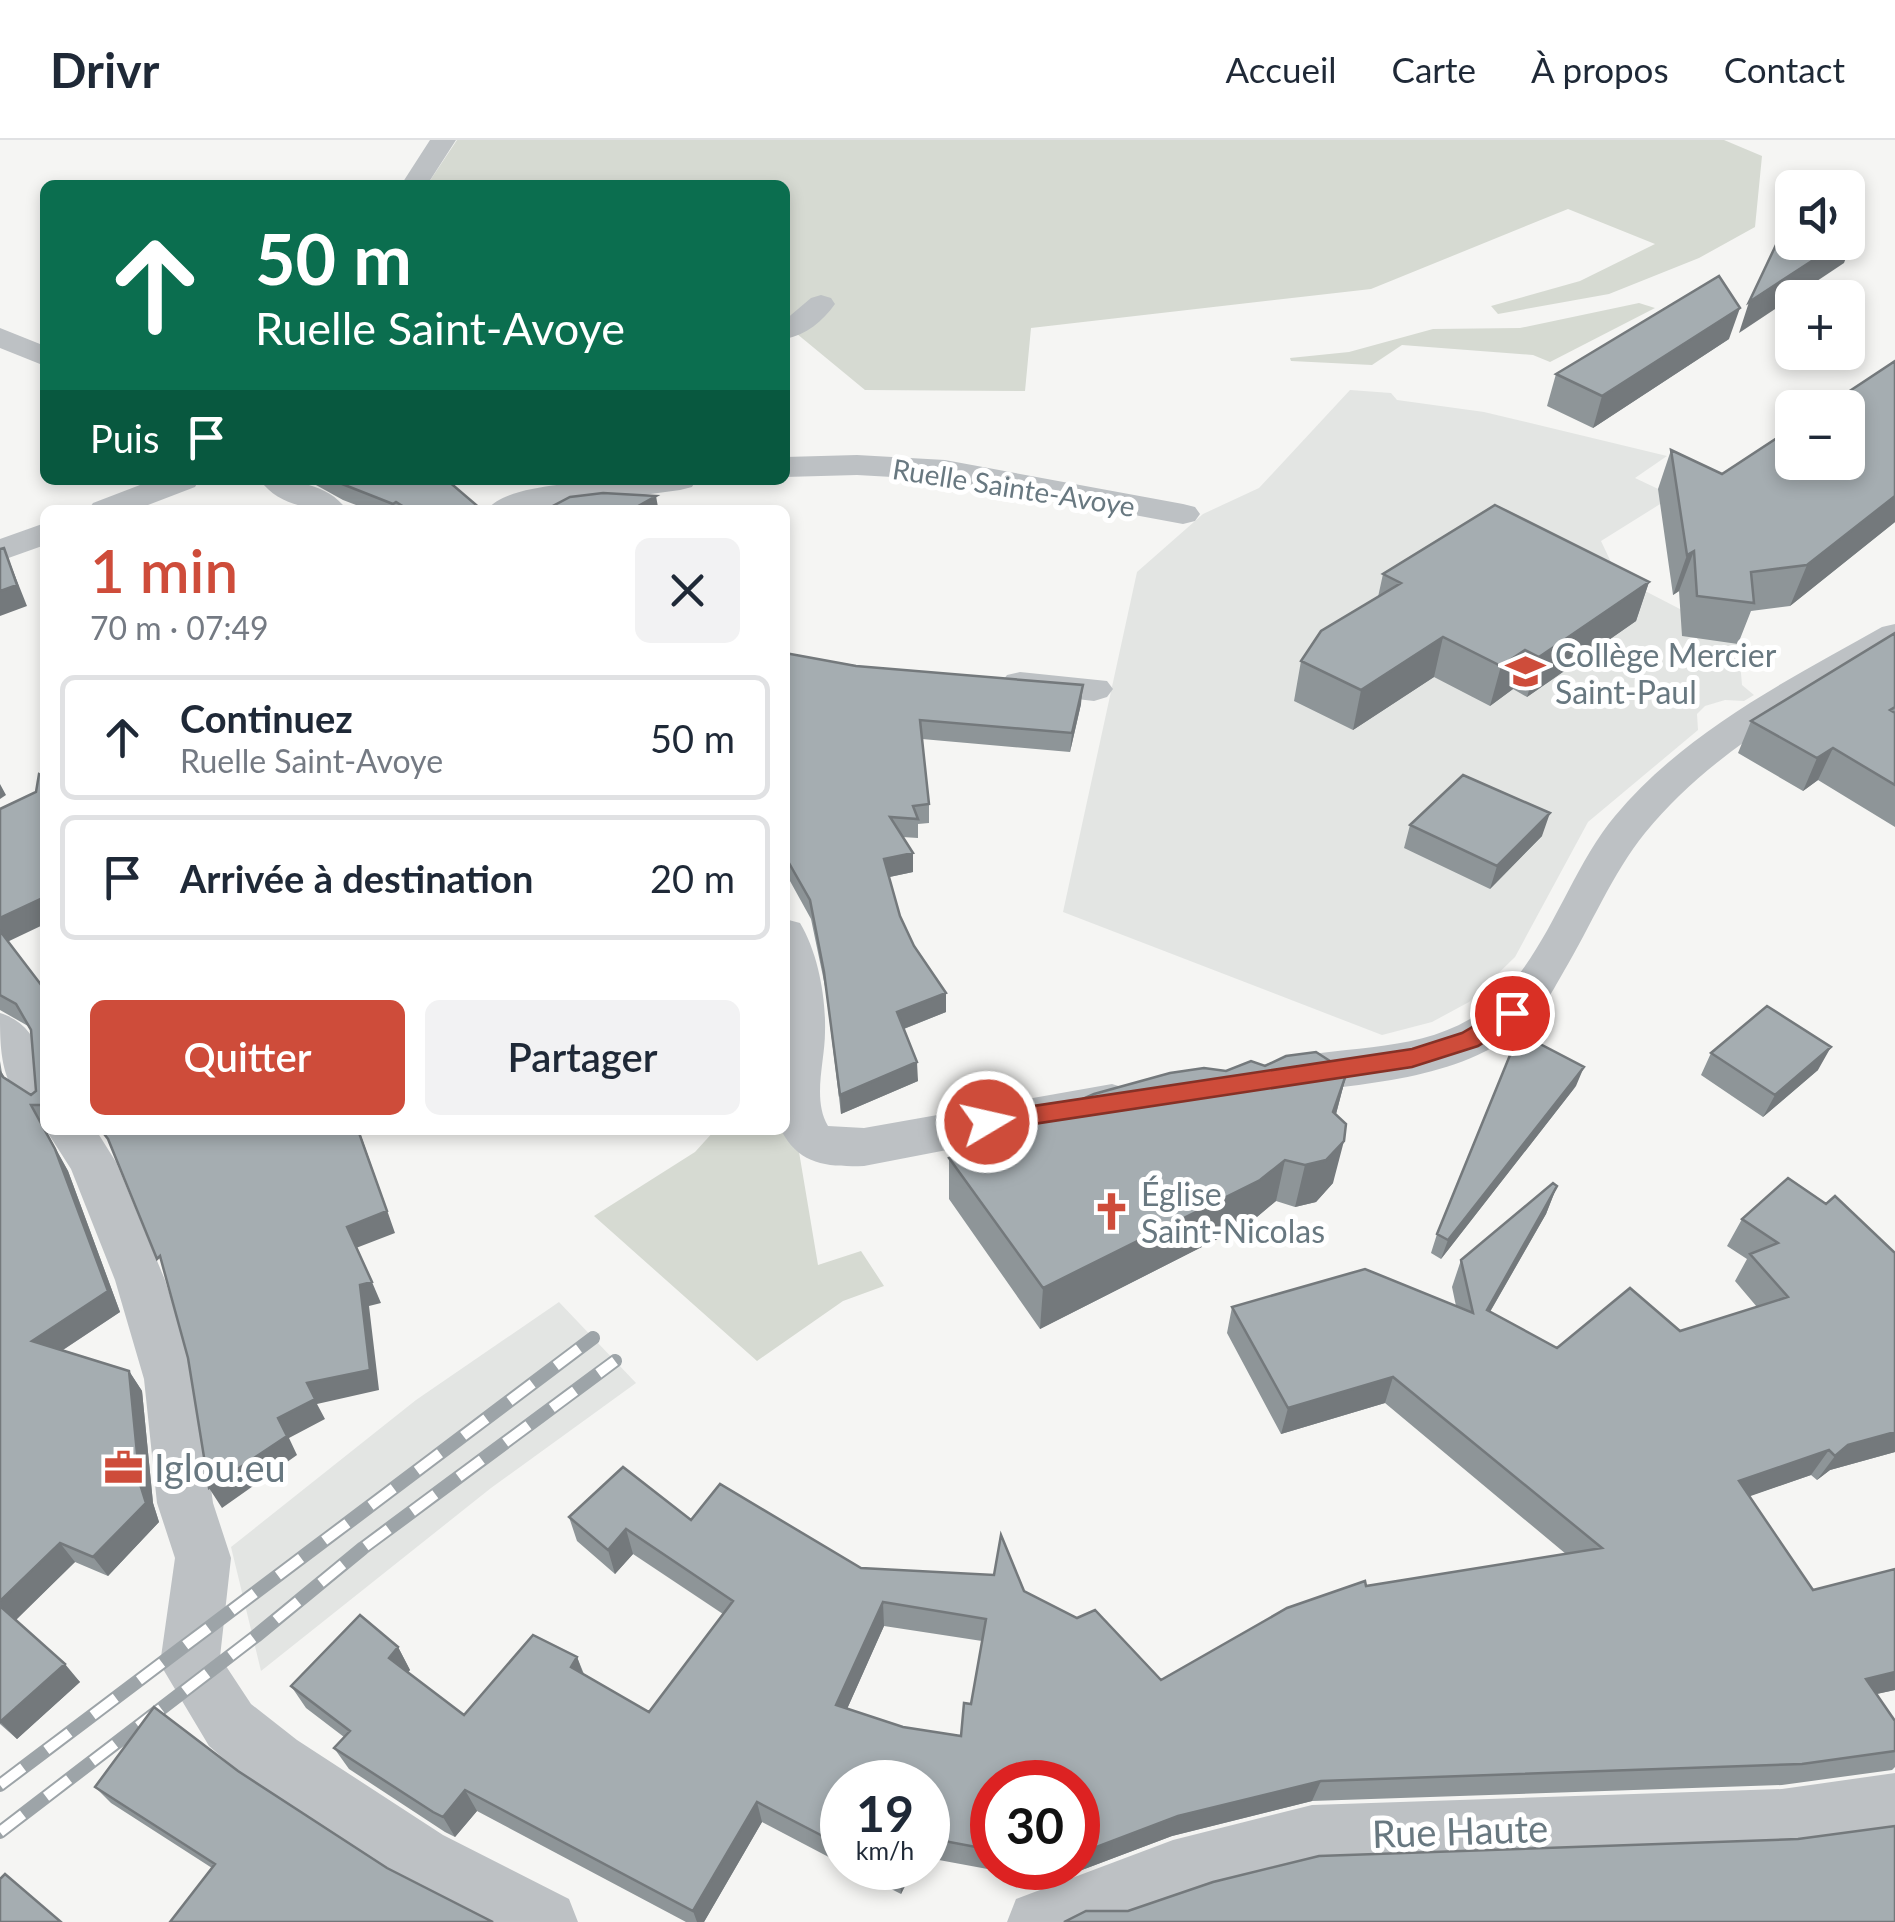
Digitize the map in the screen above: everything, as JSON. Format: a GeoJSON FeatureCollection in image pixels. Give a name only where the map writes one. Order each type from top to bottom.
{"type":"FeatureCollection","features":[{"type":"Feature","properties":{"kind":"street"},"geometry":{"type":"LineString","coordinates":[[417,180],[443,140]]}},
{"type":"Feature","properties":{"kind":"street"},"geometry":{"type":"LineString","coordinates":[[790,329],[821,304]]}},
{"type":"Feature","properties":{"kind":"street"},"geometry":{"type":"LineString","coordinates":[[0,337],[40,355]]}},
{"type":"Feature","properties":{"kind":"street"},"geometry":{"type":"LineString","coordinates":[[0,364],[40,378]]}},
{"type":"Feature","properties":{"kind":"street","name":"Ruelle Sainte-Avoye"},"geometry":{"type":"LineString","coordinates":[[790,467],[857,465],[945,470],[1183,514]]}},
{"type":"Feature","properties":{"kind":"street"},"geometry":{"type":"LineString","coordinates":[[119,505],[170,485]]}},
{"type":"Feature","properties":{"kind":"street"},"geometry":{"type":"LineString","coordinates":[[285,485],[321,505]]}},
{"type":"Feature","properties":{"kind":"street"},"geometry":{"type":"LineString","coordinates":[[516,505],[528,500],[642,485]]}},
{"type":"Feature","properties":{"kind":"street"},"geometry":{"type":"LineString","coordinates":[[0,551],[40,535]]}},
{"type":"Feature","properties":{"kind":"street"},"geometry":{"type":"LineString","coordinates":[[1246,1082],[1412,1058],[1470,1040],[1512,1013],[1565,933],[1598,867],[1632,821],[1697,756],[1895,635]]}},
{"type":"Feature","properties":{"kind":"street"},"geometry":{"type":"LineString","coordinates":[[984,680],[1094,689]]}},
{"type":"Feature","properties":{"kind":"street"},"geometry":{"type":"LineString","coordinates":[[790,960],[804,1031],[795,1090],[798,1106],[810,1137],[831,1148],[864,1147],[1153,1096]]}},
{"type":"Feature","properties":{"kind":"street"},"geometry":{"type":"LineString","coordinates":[[0,1030],[40,1088]]}},
{"type":"Feature","properties":{"kind":"street"},"geometry":{"type":"LineString","coordinates":[[73,1135],[92,1162],[140,1280],[170,1380],[185,1503],[203,1558],[190,1664],[230,1725],[275,1762],[421,1857],[546,1922]]}},
{"type":"Feature","properties":{"kind":"street","name":"Rue Haute"},"geometry":{"type":"LineString","coordinates":[[1039,1922],[1190,1863],[1312,1836],[1782,1820],[1895,1804]]}},
{"type":"Feature","properties":{"kind":"shaded area"},"geometry":{"type":"Polygon","coordinates":[[[457,140],[1724,140],[1762,156],[1755,227],[1699,258],[1609,294],[1498,314],[1491,306],[1580,281],[1655,244],[1568,209],[1371,289],[1031,328],[1025,391],[865,390],[790,328],[790,180],[430,180],[457,140]]]}},
{"type":"Feature","properties":{"kind":"shaded area"},"geometry":{"type":"Polygon","coordinates":[[[1639,303],[1655,308],[1550,362],[1533,355],[1402,345],[1372,365],[1290,358],[1349,352],[1433,329],[1520,328],[1639,303]]]}},
{"type":"Feature","properties":{"kind":"shaded area"},"geometry":{"type":"Polygon","coordinates":[[[1350,390],[1391,393],[1397,400],[1484,412],[1667,456],[1635,478],[1673,496],[1601,541],[1618,577],[1738,639],[1742,685],[1754,695],[1744,701],[1725,700],[1705,706],[1697,714],[1698,730],[1588,822],[1515,957],[1469,1002],[1432,1022],[1382,1035],[1063,912],[1137,572],[1203,514],[1259,488],[1350,390]]]}},
{"type":"Feature","properties":{"kind":"shaded area"},"geometry":{"type":"Polygon","coordinates":[[[796,1134],[818,1265],[861,1251],[884,1286],[843,1301],[757,1361],[594,1216],[695,1152],[710,1135],[796,1134]]]}},
{"type":"Feature","properties":{"kind":"shaded area"},"geometry":{"type":"Polygon","coordinates":[[[559,1302],[636,1383],[491,1488],[261,1671],[231,1547],[416,1400],[559,1302]]]}},
{"type":"Feature","properties":{"kind":"building"},"geometry":{"type":"Polygon","coordinates":[[[1775,247],[1775,260],[1813,260],[1783,280],[1775,280],[1775,285],[1749,302],[1775,247]]]}},
{"type":"Feature","properties":{"kind":"building"},"geometry":{"type":"Polygon","coordinates":[[[1719,276],[1740,308],[1602,396],[1556,374],[1719,276]]]}},
{"type":"Feature","properties":{"kind":"building"},"geometry":{"type":"Polygon","coordinates":[[[1895,361],[1895,496],[1807,565],[1751,572],[1754,603],[1697,596],[1694,551],[1687,555],[1671,450],[1722,474],[1775,439],[1775,480],[1865,480],[1865,390],[1851,390],[1895,361]]]}},
{"type":"Feature","properties":{"kind":"building"},"geometry":{"type":"Polygon","coordinates":[[[345,485],[453,485],[476,505],[396,502],[345,485]]]}},
{"type":"Feature","properties":{"kind":"building"},"geometry":{"type":"Polygon","coordinates":[[[603,493],[656,496],[640,505],[555,505],[570,497],[603,493]]]}},
{"type":"Feature","properties":{"kind":"building"},"geometry":{"type":"Polygon","coordinates":[[[1495,505],[1649,582],[1539,657],[1525,650],[1501,666],[1443,637],[1361,690],[1301,661],[1321,631],[1401,583],[1383,574],[1495,505]]]}},
{"type":"Feature","properties":{"kind":"building"},"geometry":{"type":"Polygon","coordinates":[[[4,548],[17,585],[0,591],[0,549],[4,548]]]}},
{"type":"Feature","properties":{"kind":"building"},"geometry":{"type":"Polygon","coordinates":[[[1895,633],[1895,707],[1890,710],[1895,713],[1895,785],[1833,748],[1817,758],[1751,721],[1895,633]]]}},
{"type":"Feature","properties":{"kind":"building"},"geometry":{"type":"Polygon","coordinates":[[[790,654],[856,666],[1083,685],[1072,733],[920,720],[929,804],[913,806],[918,819],[890,817],[913,853],[884,859],[900,916],[914,946],[946,993],[897,1012],[917,1062],[840,1095],[810,900],[790,865],[790,654]]]}},
{"type":"Feature","properties":{"kind":"building"},"geometry":{"type":"Polygon","coordinates":[[[39,774],[40,899],[0,918],[0,809],[36,792],[39,774]]]}},
{"type":"Feature","properties":{"kind":"building"},"geometry":{"type":"Polygon","coordinates":[[[1463,775],[1550,813],[1497,866],[1410,825],[1463,775]]]}},
{"type":"Feature","properties":{"kind":"building"},"geometry":{"type":"Polygon","coordinates":[[[0,931],[40,983],[40,1105],[31,1105],[40,1122],[40,1135],[47,1135],[55,1149],[108,1291],[32,1341],[129,1371],[140,1484],[146,1503],[93,1557],[60,1543],[0,1601],[0,1072],[31,1095],[36,1091],[31,1030],[16,1004],[0,995],[0,931]]]}},
{"type":"Feature","properties":{"kind":"building"},"geometry":{"type":"Polygon","coordinates":[[[1767,1006],[1831,1047],[1775,1095],[1711,1053],[1767,1006]]]}},
{"type":"Feature","properties":{"kind":"building"},"geometry":{"type":"Polygon","coordinates":[[[1519,1033],[1584,1067],[1448,1240],[1437,1234],[1519,1033]]]}},
{"type":"Feature","properties":{"kind":"building","name":"Église Saint-Nicolas"},"geometry":{"type":"Polygon","coordinates":[[[1316,1052],[1347,1072],[1333,1112],[1346,1124],[1344,1141],[1326,1160],[1305,1165],[1285,1160],[1260,1180],[1043,1288],[949,1158],[1094,1094],[1170,1073],[1204,1068],[1226,1071],[1251,1061],[1265,1066],[1286,1056],[1316,1052]]]}},
{"type":"Feature","properties":{"kind":"building"},"geometry":{"type":"Polygon","coordinates":[[[105,1135],[360,1135],[387,1211],[347,1227],[372,1282],[360,1285],[370,1370],[307,1383],[315,1399],[278,1418],[287,1436],[209,1488],[188,1358],[160,1256],[157,1259],[105,1135]]]}},
{"type":"Feature","properties":{"kind":"building"},"geometry":{"type":"Polygon","coordinates":[[[1788,1178],[1826,1204],[1835,1196],[1895,1253],[1895,1432],[1848,1445],[1835,1456],[1829,1450],[1739,1481],[1813,1590],[1895,1569],[1895,1672],[1866,1679],[1895,1721],[1895,1751],[1802,1764],[1321,1781],[1178,1816],[1100,1846],[1100,1760],[970,1760],[970,1846],[950,1842],[950,1760],[820,1760],[820,1835],[757,1802],[693,1911],[465,1790],[443,1817],[433,1812],[334,1748],[350,1731],[291,1686],[360,1615],[398,1647],[389,1658],[464,1715],[533,1635],[577,1657],[571,1667],[649,1712],[733,1601],[626,1529],[608,1550],[569,1517],[623,1467],[691,1520],[720,1484],[861,1568],[994,1575],[1001,1535],[1024,1591],[1077,1618],[1095,1610],[1161,1680],[1287,1608],[1365,1581],[1366,1586],[1602,1548],[1393,1377],[1288,1408],[1232,1307],[1365,1269],[1473,1313],[1461,1260],[1553,1183],[1557,1186],[1487,1310],[1557,1348],[1630,1288],[1680,1331],[1788,1297],[1750,1254],[1778,1243],[1742,1219],[1788,1178]],[[883,1602],[836,1705],[903,1727],[961,1736],[964,1703],[971,1704],[986,1619],[883,1602]]]}},
{"type":"Feature","properties":{"kind":"building"},"geometry":{"type":"Polygon","coordinates":[[[0,1606],[65,1664],[0,1722],[0,1606]]]}},
{"type":"Feature","properties":{"kind":"building"},"geometry":{"type":"Polygon","coordinates":[[[154,1707],[238,1771],[387,1868],[493,1922],[170,1922],[215,1864],[95,1787],[154,1707]]]}},
{"type":"Feature","properties":{"kind":"building"},"geometry":{"type":"Polygon","coordinates":[[[1895,1826],[1895,1922],[1064,1922],[1086,1911],[1128,1911],[1213,1882],[1319,1856],[1798,1839],[1895,1826]]]}},
{"type":"Feature","properties":{"kind":"building"},"geometry":{"type":"Polygon","coordinates":[[[5,1874],[61,1922],[0,1922],[0,1879],[5,1874]]]}},
{"type":"Feature","properties":{"kind":"railway"},"geometry":{"type":"LineString","coordinates":[[0,1785],[593,1338]]}},
{"type":"Feature","properties":{"kind":"railway"},"geometry":{"type":"LineString","coordinates":[[0,1832],[256,1636],[363,1548],[615,1361]]}},
{"type":"Feature","properties":{"kind":"place","name":"Collège Mercier Saint-Paul"},"geometry":{"type":"Point","coordinates":[1525,672]}},
{"type":"Feature","properties":{"kind":"place","name":"Église Saint-Nicolas"},"geometry":{"type":"Point","coordinates":[1111,1211]}},
{"type":"Feature","properties":{"kind":"place","name":"Iglou.eu"},"geometry":{"type":"Point","coordinates":[124,1467]}},
{"type":"Feature","properties":{"kind":"route"},"geometry":{"type":"LineString","coordinates":[[987,1122],[1412,1058],[1470,1040],[1512,1013]]}}]}
